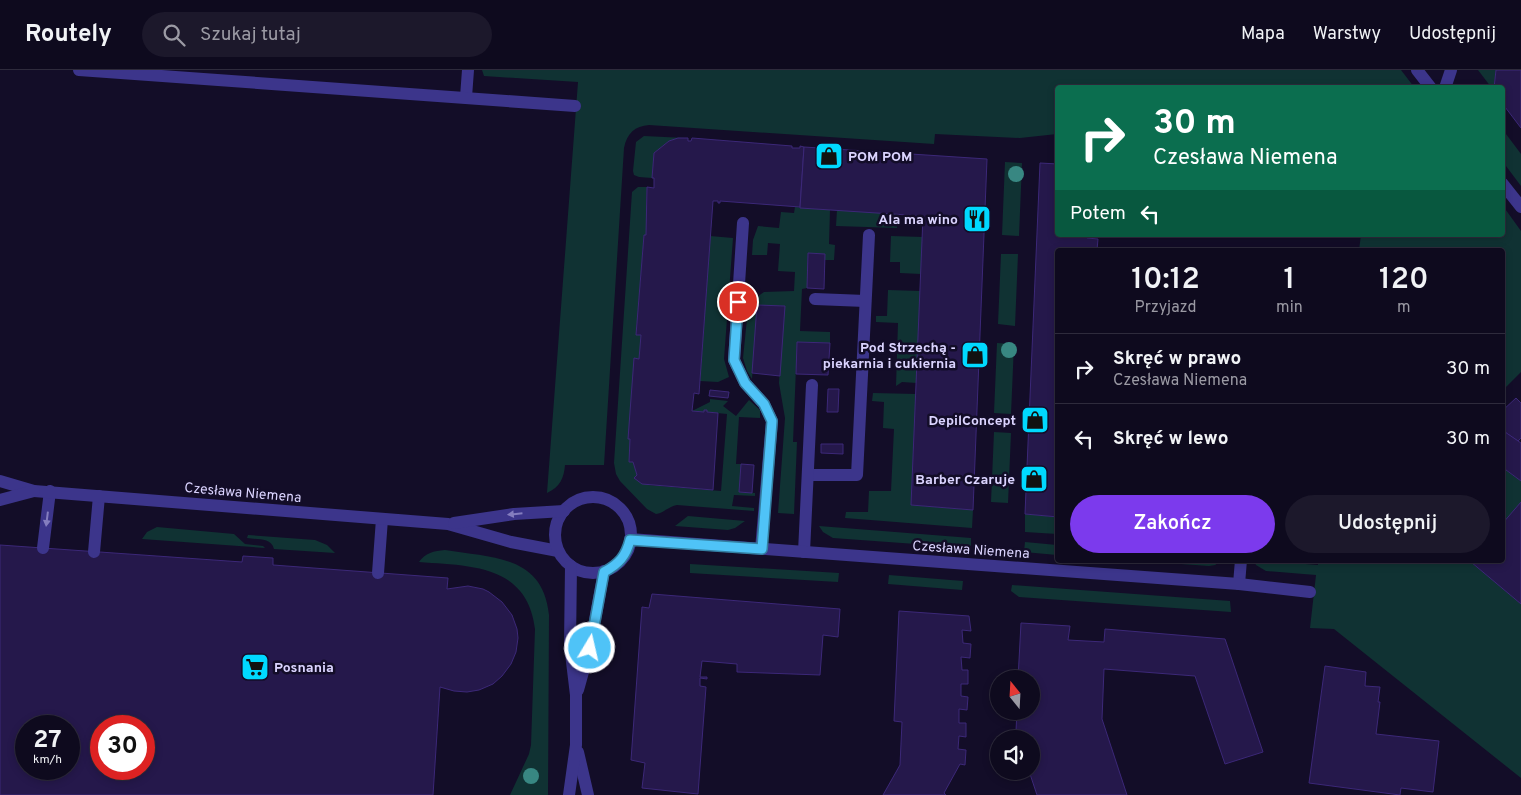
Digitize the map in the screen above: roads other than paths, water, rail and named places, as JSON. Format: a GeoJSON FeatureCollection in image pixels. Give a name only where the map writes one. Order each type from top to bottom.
{"type":"FeatureCollection","features":[{"type":"Feature","properties":{"kind":"street"},"geometry":{"type":"LineString","coordinates":[[79,70],[575,106]]}},
{"type":"Feature","properties":{"kind":"street"},"geometry":{"type":"LineString","coordinates":[[466,97],[468,70]]}},
{"type":"Feature","properties":{"kind":"street"},"geometry":{"type":"LineString","coordinates":[[1418,70],[1429,85]]}},
{"type":"Feature","properties":{"kind":"street"},"geometry":{"type":"LineString","coordinates":[[1446,85],[1451,70]]}},
{"type":"Feature","properties":{"kind":"street"},"geometry":{"type":"LineString","coordinates":[[1505,187],[1521,207]]}},
{"type":"Feature","properties":{"kind":"street"},"geometry":{"type":"LineString","coordinates":[[743,223],[734,360],[745,383],[764,404],[772,421],[762,549]]}},
{"type":"Feature","properties":{"kind":"street"},"geometry":{"type":"LineString","coordinates":[[808,475],[858,475],[869,235]]}},
{"type":"Feature","properties":{"kind":"street"},"geometry":{"type":"LineString","coordinates":[[815,300],[866,301]]}},
{"type":"Feature","properties":{"kind":"street"},"geometry":{"type":"LineString","coordinates":[[804,552],[812,385]]}},
{"type":"Feature","properties":{"kind":"street","name":"Czesława Niemena"},"geometry":{"type":"LineString","coordinates":[[0,481],[34,491]]}},
{"type":"Feature","properties":{"kind":"street","name":"Czesława Niemena"},"geometry":{"type":"LineString","coordinates":[[0,500],[34,491],[50,491],[448,524],[511,542],[558,551]]}},
{"type":"Feature","properties":{"kind":"street"},"geometry":{"type":"LineString","coordinates":[[43,548],[50,491]]}},
{"type":"Feature","properties":{"kind":"street"},"geometry":{"type":"LineString","coordinates":[[94,552],[99,496]]}},
{"type":"Feature","properties":{"kind":"street"},"geometry":{"type":"LineString","coordinates":[[593,497],[604,499],[622,511],[628,520],[630,540],[620,562],[604,572],[590,573],[580,571],[564,560],[558,551],[555,531],[558,520],[564,511],[582,499],[593,497]]}},
{"type":"Feature","properties":{"kind":"street","name":"Czesława Niemena"},"geometry":{"type":"LineString","coordinates":[[448,524],[514,514],[564,511]]}},
{"type":"Feature","properties":{"kind":"street"},"geometry":{"type":"LineString","coordinates":[[378,573],[382,519]]}},
{"type":"Feature","properties":{"kind":"street","name":"Czesława Niemena"},"geometry":{"type":"LineString","coordinates":[[630,540],[1238,584],[1310,592]]}},
{"type":"Feature","properties":{"kind":"street"},"geometry":{"type":"LineString","coordinates":[[1238,584],[1241,563]]}},
{"type":"Feature","properties":{"kind":"street"},"geometry":{"type":"LineString","coordinates":[[569,795],[576,745],[576,695],[570,645],[571,566]]}},
{"type":"Feature","properties":{"kind":"street"},"geometry":{"type":"LineString","coordinates":[[576,695],[590,648],[604,572]]}},
{"type":"Feature","properties":{"kind":"street"},"geometry":{"type":"LineString","coordinates":[[576,745],[588,795]]}},
{"type":"Feature","properties":{"kind":"place","name":"POM POM"},"geometry":{"type":"Point","coordinates":[829,156]}},
{"type":"Feature","properties":{"kind":"place","name":"Ala ma wino"},"geometry":{"type":"Point","coordinates":[977,219]}},
{"type":"Feature","properties":{"kind":"place","name":"Pod Strzechą - piekarnia i cukiernia"},"geometry":{"type":"Point","coordinates":[975,355]}},
{"type":"Feature","properties":{"kind":"place","name":"DepilConcept"},"geometry":{"type":"Point","coordinates":[1035,420]}},
{"type":"Feature","properties":{"kind":"place","name":"Barber Czaruje"},"geometry":{"type":"Point","coordinates":[1034,479]}},
{"type":"Feature","properties":{"kind":"place","name":"Posnania"},"geometry":{"type":"Point","coordinates":[255,667]}}]}
